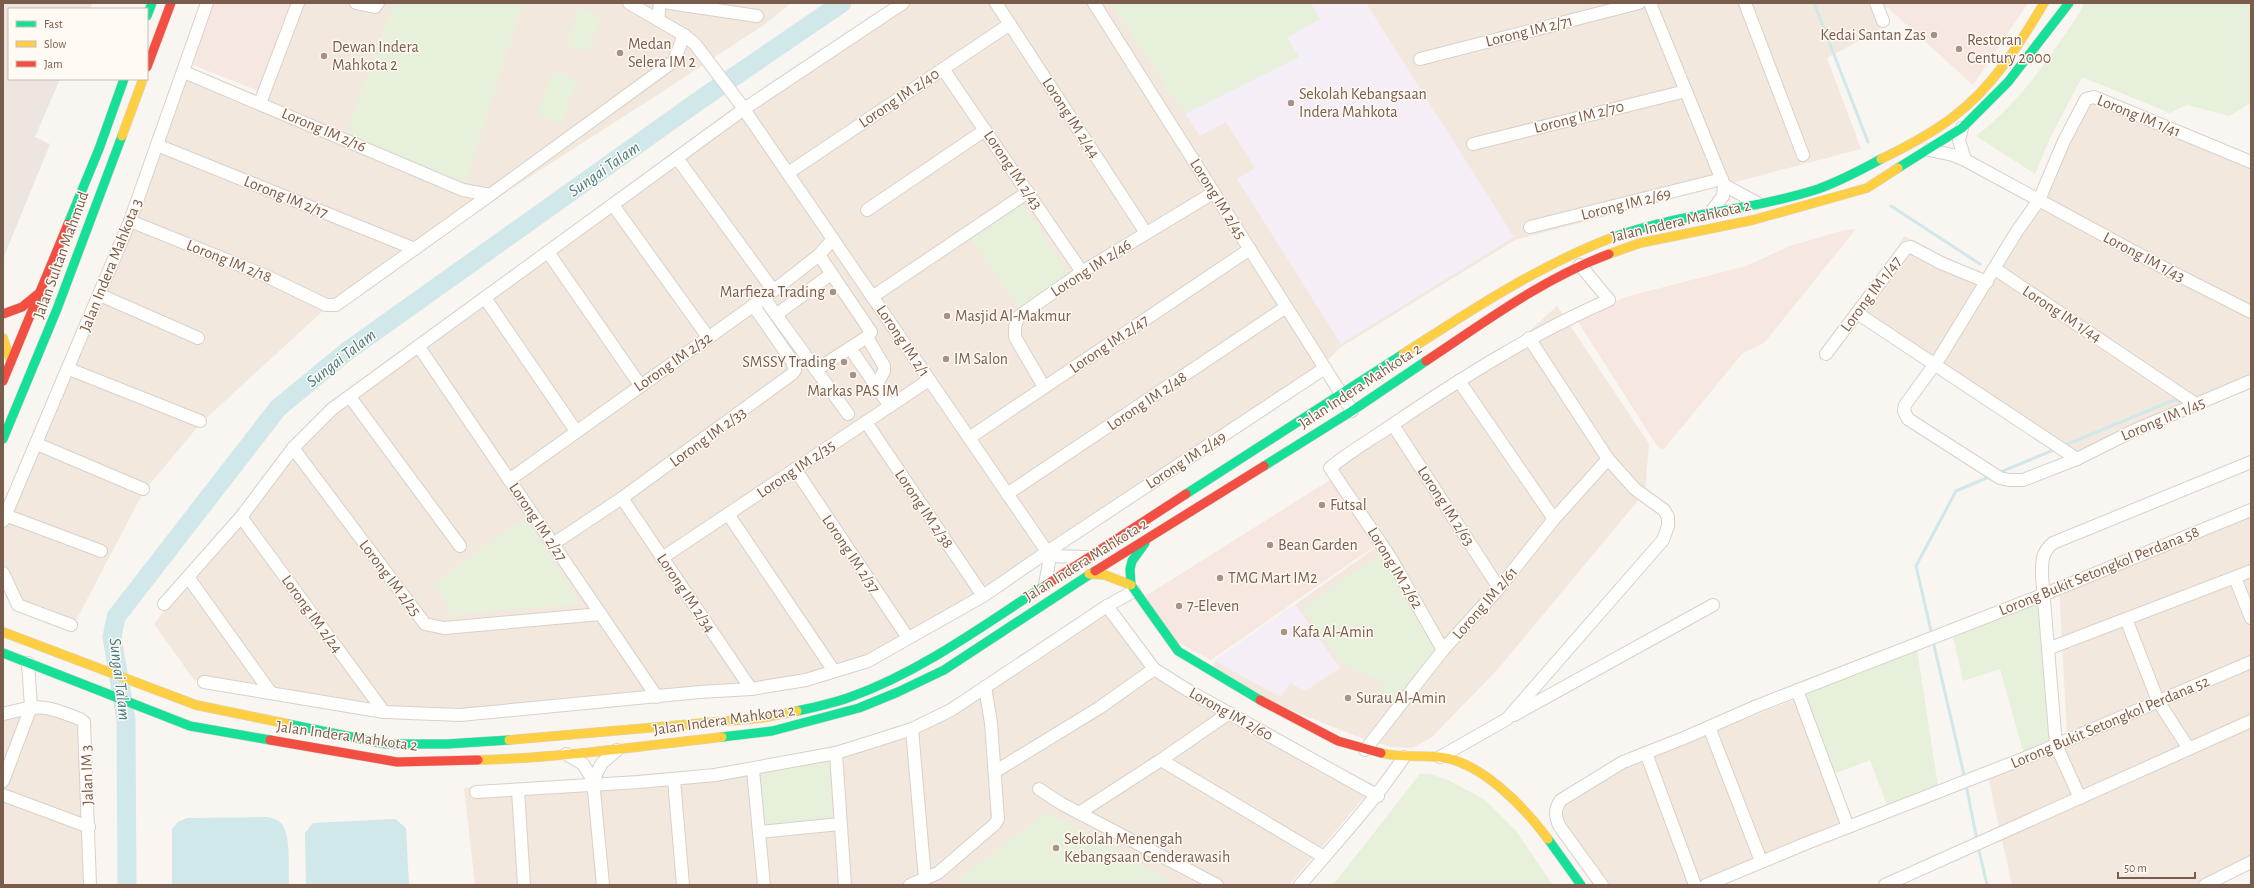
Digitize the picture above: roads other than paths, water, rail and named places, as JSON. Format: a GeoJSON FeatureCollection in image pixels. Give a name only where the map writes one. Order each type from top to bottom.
{"type":"FeatureCollection","features":[{"type":"Feature","properties":{"kind":"street"},"geometry":{"type":"LineString","coordinates":[[148,13],[152,3]]}},
{"type":"Feature","properties":{"kind":"street"},"geometry":{"type":"LineString","coordinates":[[148,64],[170,3]]}},
{"type":"Feature","properties":{"kind":"street","name":"Jalan Indera Mahkota 3"},"geometry":{"type":"LineString","coordinates":[[4,518],[69,369],[130,221],[184,72],[207,3]]}},
{"type":"Feature","properties":{"kind":"street"},"geometry":{"type":"LineString","coordinates":[[260,103],[298,3]]}},
{"type":"Feature","properties":{"kind":"street"},"geometry":{"type":"LineString","coordinates":[[356,3],[370,7],[374,7],[378,3]]}},
{"type":"Feature","properties":{"kind":"street"},"geometry":{"type":"LineString","coordinates":[[415,249],[674,62],[684,34],[629,3]]}},
{"type":"Feature","properties":{"kind":"street"},"geometry":{"type":"LineString","coordinates":[[658,20],[660,3]]}},
{"type":"Feature","properties":{"kind":"street"},"geometry":{"type":"LineString","coordinates":[[668,3],[757,16]]}},
{"type":"Feature","properties":{"kind":"street"},"geometry":{"type":"LineString","coordinates":[[164,604],[241,517],[293,448],[316,423],[350,396],[677,158],[742,106],[903,3]]}},
{"type":"Feature","properties":{"kind":"street","name":"Lorong IM 2/44"},"geometry":{"type":"LineString","coordinates":[[996,3],[1146,233]]}},
{"type":"Feature","properties":{"kind":"street","name":"Lorong IM 2/45"},"geometry":{"type":"LineString","coordinates":[[1094,3],[1325,368],[1340,395],[1352,411]]}},
{"type":"Feature","properties":{"kind":"street","name":"Lorong IM 2/71"},"geometry":{"type":"LineString","coordinates":[[1420,59],[1639,3]]}},
{"type":"Feature","properties":{"kind":"street"},"geometry":{"type":"LineString","coordinates":[[1650,3],[1723,182],[1723,196],[1711,212]]}},
{"type":"Feature","properties":{"kind":"street"},"geometry":{"type":"LineString","coordinates":[[1745,3],[1803,155]]}},
{"type":"Feature","properties":{"kind":"street"},"geometry":{"type":"LineString","coordinates":[[1876,3],[1883,21]]}},
{"type":"Feature","properties":{"kind":"street","name":"Jalan Indera Mahkota 2"},"geometry":{"type":"LineString","coordinates":[[3,632],[196,705],[386,744],[447,744],[554,737],[761,718],[792,712],[853,696],[936,653],[1045,585],[1503,290],[1549,264],[1576,251],[1650,226],[1807,192],[1843,180],[1927,135],[1955,116],[1983,87],[2022,42],[2044,3]]}},
{"type":"Feature","properties":{"kind":"street","name":"Jalan Indera Mahkota 2"},"geometry":{"type":"LineString","coordinates":[[3,653],[190,726],[397,762],[510,759],[565,753],[619,750],[772,731],[859,708],[898,692],[944,670],[1089,574],[1148,539],[1352,411],[1524,295],[1580,265],[1640,243],[1754,220],[1848,195],[1867,188],[1962,128],[2008,82],[2037,47],[2069,3]]}},
{"type":"Feature","properties":{"kind":"street","name":"Lorong IM 2/40"},"geometry":{"type":"LineString","coordinates":[[788,173],[1010,24]]}},
{"type":"Feature","properties":{"kind":"street","name":"Lorong IM 2/1"},"geometry":{"type":"LineString","coordinates":[[684,34],[704,53],[742,106],[1048,554]]}},
{"type":"Feature","properties":{"kind":"street","name":"Lorong IM 2/43"},"geometry":{"type":"LineString","coordinates":[[943,68],[1082,272]]}},
{"type":"Feature","properties":{"kind":"street","name":"Lorong IM 2/16"},"geometry":{"type":"LineString","coordinates":[[184,72],[464,190],[490,195]]}},
{"type":"Feature","properties":{"kind":"street","name":"Jalan Sultan Mahmud"},"geometry":{"type":"LineString","coordinates":[[3,381],[99,149],[124,80]]}},
{"type":"Feature","properties":{"kind":"street","name":"Jalan Sultan Mahmud"},"geometry":{"type":"LineString","coordinates":[[3,440],[57,310],[142,80]]}},
{"type":"Feature","properties":{"kind":"street","name":"Lorong IM 2/70"},"geometry":{"type":"LineString","coordinates":[[1473,144],[1686,91]]}},
{"type":"Feature","properties":{"kind":"street","name":"Lorong IM 1/41"},"geometry":{"type":"LineString","coordinates":[[2039,200],[2064,142],[2086,99],[2089,97],[2094,97],[2251,162]]}},
{"type":"Feature","properties":{"kind":"street"},"geometry":{"type":"LineString","coordinates":[[1962,128],[1959,140],[1965,160]]}},
{"type":"Feature","properties":{"kind":"street"},"geometry":{"type":"LineString","coordinates":[[867,210],[985,130]]}},
{"type":"Feature","properties":{"kind":"street","name":"Lorong IM 2/17"},"geometry":{"type":"LineString","coordinates":[[157,144],[415,249]]}},
{"type":"Feature","properties":{"kind":"street","name":"Lorong IM 1/43"},"geometry":{"type":"LineString","coordinates":[[1929,150],[1953,155],[1965,160],[2251,312]]}},
{"type":"Feature","properties":{"kind":"street"},"geometry":{"type":"LineString","coordinates":[[677,158],[768,294],[776,315],[848,414]]}},
{"type":"Feature","properties":{"kind":"street"},"geometry":{"type":"LineString","coordinates":[[1723,182],[1757,203]]}},
{"type":"Feature","properties":{"kind":"street","name":"Lorong IM 2/69"},"geometry":{"type":"LineString","coordinates":[[1530,227],[1723,182]]}},
{"type":"Feature","properties":{"kind":"street"},"geometry":{"type":"LineString","coordinates":[[872,297],[1028,192]]}},
{"type":"Feature","properties":{"kind":"street","name":"Lorong IM 2/46"},"geometry":{"type":"LineString","coordinates":[[1044,387],[1015,337],[1015,327],[1018,317],[1082,272],[1213,193]]}},
{"type":"Feature","properties":{"kind":"street"},"geometry":{"type":"LineString","coordinates":[[1934,365],[1987,282],[2017,231],[2039,200]]}},
{"type":"Feature","properties":{"kind":"street"},"geometry":{"type":"LineString","coordinates":[[613,205],[708,337]]}},
{"type":"Feature","properties":{"kind":"street","name":"Lorong IM 2/18"},"geometry":{"type":"LineString","coordinates":[[130,221],[264,275],[326,304],[339,304],[415,249]]}},
{"type":"Feature","properties":{"kind":"street","name":"Lorong IM 2/32"},"geometry":{"type":"LineString","coordinates":[[509,480],[576,430],[768,294],[819,255],[833,239]]}},
{"type":"Feature","properties":{"kind":"street","name":"Lorong IM 1/47"},"geometry":{"type":"LineString","coordinates":[[1826,354],[1906,248],[1911,247],[1941,263],[1987,282]]}},
{"type":"Feature","properties":{"kind":"street","name":"Lorong IM 2/47"},"geometry":{"type":"LineString","coordinates":[[969,438],[1250,249]]}},
{"type":"Feature","properties":{"kind":"street"},"geometry":{"type":"LineString","coordinates":[[548,252],[640,385]]}},
{"type":"Feature","properties":{"kind":"street"},"geometry":{"type":"LineString","coordinates":[[816,370],[871,334],[870,330],[819,255]]}},
{"type":"Feature","properties":{"kind":"street"},"geometry":{"type":"LineString","coordinates":[[1393,425],[1459,381],[1529,338],[1572,316],[1609,300],[1580,265]]}},
{"type":"Feature","properties":{"kind":"street","name":"Lorong IM 1/44"},"geometry":{"type":"LineString","coordinates":[[1995,269],[2193,401]]}},
{"type":"Feature","properties":{"kind":"street"},"geometry":{"type":"LineString","coordinates":[[776,315],[831,274]]}},
{"type":"Feature","properties":{"kind":"street"},"geometry":{"type":"LineString","coordinates":[[3,314],[22,307],[40,292]]}},
{"type":"Feature","properties":{"kind":"street"},"geometry":{"type":"LineString","coordinates":[[100,295],[198,338]]}},
{"type":"Feature","properties":{"kind":"street"},"geometry":{"type":"LineString","coordinates":[[485,298],[576,430]]}},
{"type":"Feature","properties":{"kind":"street","name":"Lorong IM 2/33"},"geometry":{"type":"LineString","coordinates":[[553,544],[622,498],[792,374],[795,370],[792,361],[753,305]]}},
{"type":"Feature","properties":{"kind":"street","name":"Lorong IM 2/48"},"geometry":{"type":"LineString","coordinates":[[1007,494],[1286,307]]}},
{"type":"Feature","properties":{"kind":"street"},"geometry":{"type":"LineString","coordinates":[[1857,313],[2075,458]]}},
{"type":"Feature","properties":{"kind":"street"},"geometry":{"type":"LineString","coordinates":[[867,337],[884,366],[884,371],[876,386]]}},
{"type":"Feature","properties":{"kind":"street"},"geometry":{"type":"LineString","coordinates":[[3,338],[11,362]]}},
{"type":"Feature","properties":{"kind":"street"},"geometry":{"type":"LineString","coordinates":[[1507,719],[1662,540],[1668,526],[1668,517],[1664,510],[1635,489],[1608,459],[1529,338]]}},
{"type":"Feature","properties":{"kind":"street","name":"Lorong IM 2/27"},"geometry":{"type":"LineString","coordinates":[[419,347],[657,697]]}},
{"type":"Feature","properties":{"kind":"street"},"geometry":{"type":"LineString","coordinates":[[850,348],[890,406]]}},
{"type":"Feature","properties":{"kind":"street","name":"Lorong IM 1/45"},"geometry":{"type":"LineString","coordinates":[[1934,365],[1905,405],[1904,411],[1908,419],[1994,474],[2009,480],[2024,480],[2133,431],[2193,401],[2251,381]]}},
{"type":"Feature","properties":{"kind":"street","name":"Lorong IM 2/49"},"geometry":{"type":"LineString","coordinates":[[204,682],[384,712],[460,715],[750,689],[799,681],[868,661],[983,596],[1325,368]]}},
{"type":"Feature","properties":{"kind":"street"},"geometry":{"type":"LineString","coordinates":[[69,369],[200,421]]}},
{"type":"Feature","properties":{"kind":"street","name":"Lorong IM 2/35"},"geometry":{"type":"LineString","coordinates":[[662,558],[929,380]]}},
{"type":"Feature","properties":{"kind":"street"},"geometry":{"type":"LineString","coordinates":[[1459,381],[1554,519]]}},
{"type":"Feature","properties":{"kind":"street"},"geometry":{"type":"LineString","coordinates":[[350,396],[460,546]]}},
{"type":"Feature","properties":{"kind":"street","name":"Lorong IM 2/38"},"geometry":{"type":"LineString","coordinates":[[866,422],[983,596]]}},
{"type":"Feature","properties":{"kind":"street","name":"Lorong IM 2/62"},"geometry":{"type":"LineString","coordinates":[[1393,425],[1330,468],[1390,557],[1443,650]]}},
{"type":"Feature","properties":{"kind":"street","name":"Lorong IM 2/63"},"geometry":{"type":"LineString","coordinates":[[1393,425],[1499,588]]}},
{"type":"Feature","properties":{"kind":"street"},"geometry":{"type":"LineString","coordinates":[[37,444],[142,489]]}},
{"type":"Feature","properties":{"kind":"street","name":"Lorong IM 2/25"},"geometry":{"type":"LineString","coordinates":[[293,448],[425,624],[444,628],[601,614]]}},
{"type":"Feature","properties":{"kind":"street","name":"Lorong IM 2/61"},"geometry":{"type":"LineString","coordinates":[[1365,750],[1443,650],[1499,588],[1554,519],[1608,459]]}},
{"type":"Feature","properties":{"kind":"street"},"geometry":{"type":"LineString","coordinates":[[2080,798],[2056,745],[2050,648],[2042,560],[2044,550],[2053,543],[2251,462]]}},
{"type":"Feature","properties":{"kind":"street","name":"Lorong IM 2/37"},"geometry":{"type":"LineString","coordinates":[[794,469],[908,638]]}},
{"type":"Feature","properties":{"kind":"street","name":"Lorong IM 2/34"},"geometry":{"type":"LineString","coordinates":[[622,498],[750,689]]}},
{"type":"Feature","properties":{"kind":"street","name":"Lorong Bukit Setongkol Perdana 58"},"geometry":{"type":"LineString","coordinates":[[1602,885],[1560,827],[1556,820],[1556,807],[1561,800],[1623,762],[1709,728],[1757,706],[2045,594],[2251,510]]}},
{"type":"Feature","properties":{"kind":"street"},"geometry":{"type":"LineString","coordinates":[[728,514],[834,671]]}},
{"type":"Feature","properties":{"kind":"street","name":"Lorong IM 2/24"},"geometry":{"type":"LineString","coordinates":[[241,517],[384,712]]}},
{"type":"Feature","properties":{"kind":"street"},"geometry":{"type":"LineString","coordinates":[[4,518],[101,551]]}},
{"type":"Feature","properties":{"kind":"street"},"geometry":{"type":"LineString","coordinates":[[1132,588],[1130,569],[1132,561],[1148,539]]}},
{"type":"Feature","properties":{"kind":"street"},"geometry":{"type":"LineString","coordinates":[[1045,585],[1048,554],[1088,557]]}},
{"type":"Feature","properties":{"kind":"street"},"geometry":{"type":"LineString","coordinates":[[2050,648],[2251,571]]}},
{"type":"Feature","properties":{"kind":"street"},"geometry":{"type":"LineString","coordinates":[[3,573],[18,605],[70,625]]}},
{"type":"Feature","properties":{"kind":"street"},"geometry":{"type":"LineString","coordinates":[[1089,574],[1105,575],[1132,588],[1178,651],[1273,708],[1338,741],[1365,750],[1404,757],[1440,757],[1458,762],[1480,774],[1512,798],[1530,815],[1580,885]]}},
{"type":"Feature","properties":{"kind":"street"},"geometry":{"type":"LineString","coordinates":[[188,577],[271,693]]}},
{"type":"Feature","properties":{"kind":"street"},"geometry":{"type":"LineString","coordinates":[[2235,578],[2251,618]]}},
{"type":"Feature","properties":{"kind":"street"},"geometry":{"type":"LineString","coordinates":[[476,792],[518,790],[593,783],[674,780],[753,770],[836,753],[912,729],[951,710],[1132,588]]}},
{"type":"Feature","properties":{"kind":"street"},"geometry":{"type":"LineString","coordinates":[[1440,757],[1713,605]]}},
{"type":"Feature","properties":{"kind":"street","name":"Lorong IM 2/60"},"geometry":{"type":"LineString","coordinates":[[1107,606],[1154,669],[1229,713],[1378,796]]}},
{"type":"Feature","properties":{"kind":"street"},"geometry":{"type":"LineString","coordinates":[[2126,619],[2158,700],[2189,749]]}},
{"type":"Feature","properties":{"kind":"street"},"geometry":{"type":"LineString","coordinates":[[936,653],[937,664],[944,670]]}},
{"type":"Feature","properties":{"kind":"street","name":"Lorong Bukit Setongkol Perdana 52"},"geometry":{"type":"LineString","coordinates":[[1706,885],[1761,861],[2056,745],[2158,700],[2251,662]]}},
{"type":"Feature","properties":{"kind":"street"},"geometry":{"type":"LineString","coordinates":[[3,781],[31,707],[28,663]]}},
{"type":"Feature","properties":{"kind":"street"},"geometry":{"type":"LineString","coordinates":[[996,771],[1099,708],[1154,669]]}},
{"type":"Feature","properties":{"kind":"street"},"geometry":{"type":"LineString","coordinates":[[910,885],[938,873],[995,824],[999,813],[996,771],[991,723],[985,687]]}},
{"type":"Feature","properties":{"kind":"street"},"geometry":{"type":"LineString","coordinates":[[1797,690],[1848,827]]}},
{"type":"Feature","properties":{"kind":"street","name":"Jalan IM 3"},"geometry":{"type":"LineString","coordinates":[[31,707],[46,706],[80,719],[84,722],[90,885]]}},
{"type":"Feature","properties":{"kind":"street"},"geometry":{"type":"LineString","coordinates":[[3,714],[31,707]]}},
{"type":"Feature","properties":{"kind":"street"},"geometry":{"type":"LineString","coordinates":[[1079,813],[1161,760],[1229,713]]}},
{"type":"Feature","properties":{"kind":"street"},"geometry":{"type":"LineString","coordinates":[[1885,885],[2251,721]]}},
{"type":"Feature","properties":{"kind":"street"},"geometry":{"type":"LineString","coordinates":[[1709,728],[1761,861]]}},
{"type":"Feature","properties":{"kind":"street"},"geometry":{"type":"LineString","coordinates":[[912,729],[925,879]]}},
{"type":"Feature","properties":{"kind":"street"},"geometry":{"type":"LineString","coordinates":[[593,783],[602,763],[619,750]]}},
{"type":"Feature","properties":{"kind":"street"},"geometry":{"type":"LineString","coordinates":[[565,753],[583,764],[593,783],[603,885]]}},
{"type":"Feature","properties":{"kind":"street"},"geometry":{"type":"LineString","coordinates":[[836,753],[845,885]]}},
{"type":"Feature","properties":{"kind":"street"},"geometry":{"type":"LineString","coordinates":[[1646,753],[1695,885]]}},
{"type":"Feature","properties":{"kind":"street"},"geometry":{"type":"LineString","coordinates":[[1300,885],[1378,796],[1404,757]]}},
{"type":"Feature","properties":{"kind":"street"},"geometry":{"type":"LineString","coordinates":[[1161,760],[1324,857]]}},
{"type":"Feature","properties":{"kind":"street"},"geometry":{"type":"LineString","coordinates":[[753,770],[764,885]]}},
{"type":"Feature","properties":{"kind":"street"},"geometry":{"type":"LineString","coordinates":[[674,780],[683,885]]}},
{"type":"Feature","properties":{"kind":"street"},"geometry":{"type":"LineString","coordinates":[[1039,789],[1050,798],[1217,885]]}},
{"type":"Feature","properties":{"kind":"street"},"geometry":{"type":"LineString","coordinates":[[518,790],[524,885]]}},
{"type":"Feature","properties":{"kind":"street"},"geometry":{"type":"LineString","coordinates":[[3,795],[89,827]]}},
{"type":"Feature","properties":{"kind":"street"},"geometry":{"type":"LineString","coordinates":[[759,832],[840,824]]}},
{"type":"Feature","properties":{"kind":"street"},"geometry":{"type":"LineString","coordinates":[[2205,885],[2251,862]]}},
{"type":"Feature","properties":{"kind":"water"},"geometry":{"type":"Polygon","coordinates":[[[267,817],[280,822],[286,831],[289,885],[172,885],[172,829],[178,822],[187,818],[267,817]]]}},
{"type":"Feature","properties":{"kind":"water"},"geometry":{"type":"Polygon","coordinates":[[[395,819],[406,828],[409,885],[306,885],[305,833],[313,823],[395,819]]]}},
{"type":"Feature","properties":{"kind":"waterway","name":"Sungai Talam"},"geometry":{"type":"LineString","coordinates":[[127,885],[126,720],[112,637],[116,617],[278,408],[346,352],[697,102],[842,3]]}},
{"type":"Feature","properties":{"kind":"waterway"},"geometry":{"type":"LineString","coordinates":[[1814,3],[1868,142]]}},
{"type":"Feature","properties":{"kind":"waterway"},"geometry":{"type":"LineString","coordinates":[[1891,206],[1980,264]]}},
{"type":"Feature","properties":{"kind":"waterway"},"geometry":{"type":"LineString","coordinates":[[2063,446],[2174,400],[2182,401]]}},
{"type":"Feature","properties":{"kind":"waterway"},"geometry":{"type":"LineString","coordinates":[[1998,473],[2056,449]]}},
{"type":"Feature","properties":{"kind":"waterway"},"geometry":{"type":"LineString","coordinates":[[1932,635],[1916,566],[1956,491],[1991,476]]}},
{"type":"Feature","properties":{"kind":"waterway"},"geometry":{"type":"LineString","coordinates":[[1933,641],[1965,779]]}},
{"type":"Feature","properties":{"kind":"waterway"},"geometry":{"type":"LineString","coordinates":[[1966,785],[1977,840]]}},
{"type":"Feature","properties":{"kind":"waterway"},"geometry":{"type":"LineString","coordinates":[[1978,846],[1987,885]]}},
{"type":"Feature","properties":{"kind":"place","name":"Kedai Santan Zas"},"geometry":{"type":"Point","coordinates":[1934,35]}},
{"type":"Feature","properties":{"kind":"place","name":"Restoran Century 2000"},"geometry":{"type":"Point","coordinates":[1959,49]}},
{"type":"Feature","properties":{"kind":"place","name":"Medan Selera IM 2"},"geometry":{"type":"Point","coordinates":[620,53]}},
{"type":"Feature","properties":{"kind":"place","name":"Dewan Indera Mahkota 2"},"geometry":{"type":"Point","coordinates":[324,56]}},
{"type":"Feature","properties":{"kind":"place","name":"Sekolah Kebangsaan Indera Mahkota"},"geometry":{"type":"Point","coordinates":[1291,103]}},
{"type":"Feature","properties":{"kind":"place","name":"Marfieza Trading"},"geometry":{"type":"Point","coordinates":[833,292]}},
{"type":"Feature","properties":{"kind":"place","name":"Masjid Al-Makmur"},"geometry":{"type":"Point","coordinates":[947,316]}},
{"type":"Feature","properties":{"kind":"place","name":"IM Salon"},"geometry":{"type":"Point","coordinates":[946,359]}},
{"type":"Feature","properties":{"kind":"place","name":"SMSSY Trading"},"geometry":{"type":"Point","coordinates":[844,362]}},
{"type":"Feature","properties":{"kind":"place","name":"Markas PAS IM"},"geometry":{"type":"Point","coordinates":[853,375]}},
{"type":"Feature","properties":{"kind":"place","name":"Futsal"},"geometry":{"type":"Point","coordinates":[1322,505]}},
{"type":"Feature","properties":{"kind":"place","name":"Bean Garden"},"geometry":{"type":"Point","coordinates":[1270,545]}},
{"type":"Feature","properties":{"kind":"place","name":"TMG Mart IM2"},"geometry":{"type":"Point","coordinates":[1220,578]}},
{"type":"Feature","properties":{"kind":"place","name":"7-Eleven"},"geometry":{"type":"Point","coordinates":[1179,606]}},
{"type":"Feature","properties":{"kind":"place","name":"Kafa Al-Amin"},"geometry":{"type":"Point","coordinates":[1284,632]}},
{"type":"Feature","properties":{"kind":"place","name":"Surau Al-Amin"},"geometry":{"type":"Point","coordinates":[1348,698]}},
{"type":"Feature","properties":{"kind":"place","name":"Sekolah Menengah Kebangsaan Cenderawasih"},"geometry":{"type":"Point","coordinates":[1056,848]}}]}
